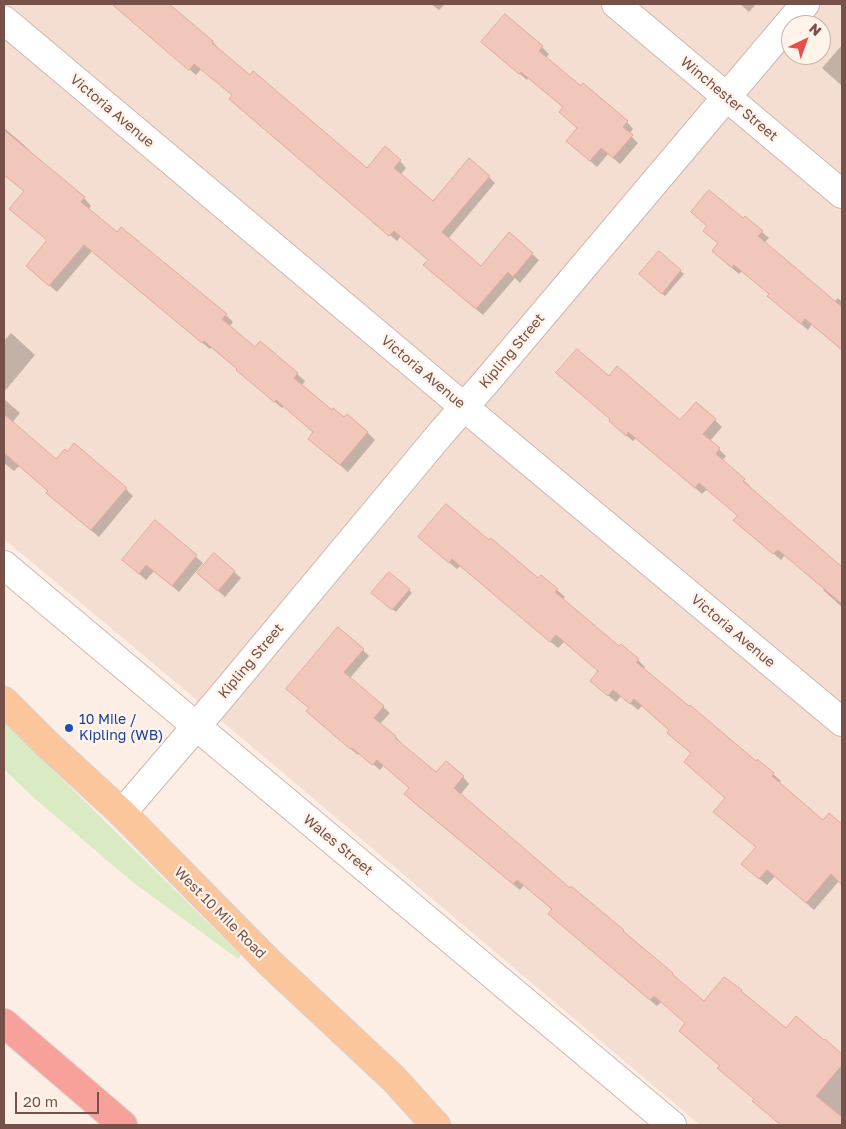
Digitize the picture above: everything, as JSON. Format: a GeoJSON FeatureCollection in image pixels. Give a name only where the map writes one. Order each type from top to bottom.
{"type":"FeatureCollection","features":[{"type":"Feature","properties":{"kind":"highway"},"geometry":{"type":"LineString","coordinates":[[4,1023],[122,1125]]}},
{"type":"Feature","properties":{"kind":"main road","name":"West 10 Mile Road"},"geometry":{"type":"LineString","coordinates":[[4,701],[47,744],[122,813],[271,964],[394,1079],[436,1125]]}},
{"type":"Feature","properties":{"kind":"street","name":"Winchester Street"},"geometry":{"type":"LineString","coordinates":[[616,4],[842,194]]}},
{"type":"Feature","properties":{"kind":"street","name":"Kipling Street"},"geometry":{"type":"LineString","coordinates":[[122,813],[805,4]]}},
{"type":"Feature","properties":{"kind":"street","name":"Victoria Avenue"},"geometry":{"type":"LineString","coordinates":[[4,20],[842,722]]}},
{"type":"Feature","properties":{"kind":"street","name":"Wales Street"},"geometry":{"type":"LineString","coordinates":[[4,565],[672,1125]]}},
{"type":"Feature","properties":{"kind":"shaded area"},"geometry":{"type":"Polygon","coordinates":[[[4,4],[842,4],[842,1125],[700,1125],[4,539],[4,4]]]}},
{"type":"Feature","properties":{"kind":"green space"},"geometry":{"type":"Polygon","coordinates":[[[4,722],[241,955],[238,959],[130,880],[33,797],[4,769],[4,722]]]}},
{"type":"Feature","properties":{"kind":"building"},"geometry":{"type":"Polygon","coordinates":[[[112,4],[169,4],[250,75],[253,71],[367,168],[385,146],[401,160],[394,168],[433,201],[469,158],[490,176],[442,232],[481,266],[509,232],[533,253],[513,277],[508,272],[476,309],[423,265],[428,260],[394,231],[389,236],[229,99],[232,95],[194,64],[189,70],[112,4]]]}},
{"type":"Feature","properties":{"kind":"building"},"geometry":{"type":"Polygon","coordinates":[[[505,14],[543,46],[539,51],[581,86],[583,83],[628,121],[623,127],[633,135],[613,158],[601,148],[590,161],[566,141],[577,128],[559,112],[563,107],[481,42],[505,14]]]}},
{"type":"Feature","properties":{"kind":"building"},"geometry":{"type":"Polygon","coordinates":[[[4,130],[85,197],[81,202],[117,232],[121,227],[227,314],[222,319],[255,347],[260,341],[298,373],[294,378],[332,410],[333,408],[344,417],[347,414],[368,432],[340,465],[308,439],[313,432],[276,400],[274,402],[204,341],[202,343],[84,245],[49,286],[26,266],[47,240],[9,209],[24,191],[4,175],[4,130]]]}},
{"type":"Feature","properties":{"kind":"building"},"geometry":{"type":"Polygon","coordinates":[[[709,190],[743,218],[745,216],[763,231],[758,236],[842,307],[842,350],[805,319],[801,324],[734,265],[732,268],[712,251],[718,243],[703,231],[707,226],[691,212],[709,190]]]}},
{"type":"Feature","properties":{"kind":"building"},"geometry":{"type":"Polygon","coordinates":[[[659,251],[681,270],[662,294],[639,274],[659,251]]]}},
{"type":"Feature","properties":{"kind":"building"},"geometry":{"type":"Polygon","coordinates":[[[577,349],[609,376],[617,366],[680,420],[696,402],[716,419],[703,434],[720,448],[716,454],[745,479],[743,481],[842,567],[842,604],[778,550],[773,554],[733,520],[738,516],[699,483],[695,488],[628,432],[626,436],[609,421],[610,419],[556,373],[577,349]]]}},
{"type":"Feature","properties":{"kind":"building"},"geometry":{"type":"Polygon","coordinates":[[[4,414],[56,459],[65,449],[67,452],[74,443],[127,488],[91,530],[46,493],[48,491],[4,453],[4,414]]]}},
{"type":"Feature","properties":{"kind":"building"},"geometry":{"type":"Polygon","coordinates":[[[446,504],[489,540],[491,538],[538,578],[541,575],[558,589],[555,592],[619,646],[621,644],[639,659],[636,662],[689,706],[756,761],[757,759],[774,773],[772,776],[823,820],[829,813],[842,824],[842,885],[831,874],[806,903],[767,870],[759,879],[741,864],[756,847],[713,812],[725,798],[684,762],[691,753],[667,733],[669,730],[634,699],[630,704],[613,690],[608,696],[590,681],[598,671],[556,635],[550,642],[452,559],[449,563],[418,537],[446,504]]]}},
{"type":"Feature","properties":{"kind":"building"},"geometry":{"type":"Polygon","coordinates":[[[155,520],[197,555],[172,586],[146,565],[139,574],[122,560],[155,520]]]}},
{"type":"Feature","properties":{"kind":"building"},"geometry":{"type":"Polygon","coordinates":[[[214,553],[235,571],[218,591],[197,573],[214,553]]]}},
{"type":"Feature","properties":{"kind":"building"},"geometry":{"type":"Polygon","coordinates":[[[389,572],[410,589],[392,610],[371,593],[389,572]]]}},
{"type":"Feature","properties":{"kind":"building"},"geometry":{"type":"Polygon","coordinates":[[[338,627],[364,649],[344,672],[384,706],[374,718],[436,772],[446,761],[464,776],[454,788],[570,888],[571,886],[624,930],[704,1001],[724,977],[786,1028],[796,1016],[842,1054],[842,1065],[816,1096],[842,1117],[842,1125],[781,1125],[717,1068],[720,1066],[679,1031],[685,1023],[654,996],[650,1000],[548,914],[552,909],[517,880],[513,884],[404,794],[409,788],[377,760],[372,765],[352,748],[350,749],[306,711],[309,708],[286,689],[338,627]]]}},
{"type":"Feature","properties":{"kind":"place","name":"10 Mile / Kipling (WB)"},"geometry":{"type":"Point","coordinates":[69,728]}}]}
